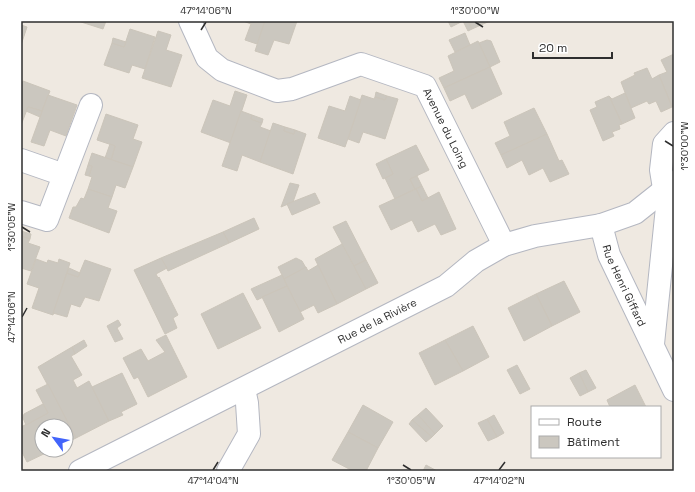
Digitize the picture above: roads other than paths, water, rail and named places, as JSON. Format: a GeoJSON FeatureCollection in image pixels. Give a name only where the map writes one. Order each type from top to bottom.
{"type":"FeatureCollection","features":[{"type":"Feature","properties":{"kind":"street","name":"Avenue du Loing"},"geometry":{"type":"LineString","coordinates":[[190,21],[207,58],[222,70],[277,91],[292,89],[361,64],[425,86],[504,245]]}},
{"type":"Feature","properties":{"kind":"street"},"geometry":{"type":"LineString","coordinates":[[21,212],[46,220],[91,105]]}},
{"type":"Feature","properties":{"kind":"street","name":"Rue Henri Giffard"},"geometry":{"type":"LineString","coordinates":[[653,344],[667,207],[668,185],[661,170],[664,144],[674,133]]}},
{"type":"Feature","properties":{"kind":"street"},"geometry":{"type":"LineString","coordinates":[[21,160],[64,175]]}},
{"type":"Feature","properties":{"kind":"street","name":"Rue de la Rivière"},"geometry":{"type":"LineString","coordinates":[[80,471],[446,286],[476,261],[504,245],[535,236],[601,225],[635,213],[668,185]]}},
{"type":"Feature","properties":{"kind":"street","name":"Rue Henri Giffard"},"geometry":{"type":"LineString","coordinates":[[601,225],[609,255],[674,390]]}},
{"type":"Feature","properties":{"kind":"street"},"geometry":{"type":"LineString","coordinates":[[228,471],[249,434],[247,404],[244,389]]}}]}
